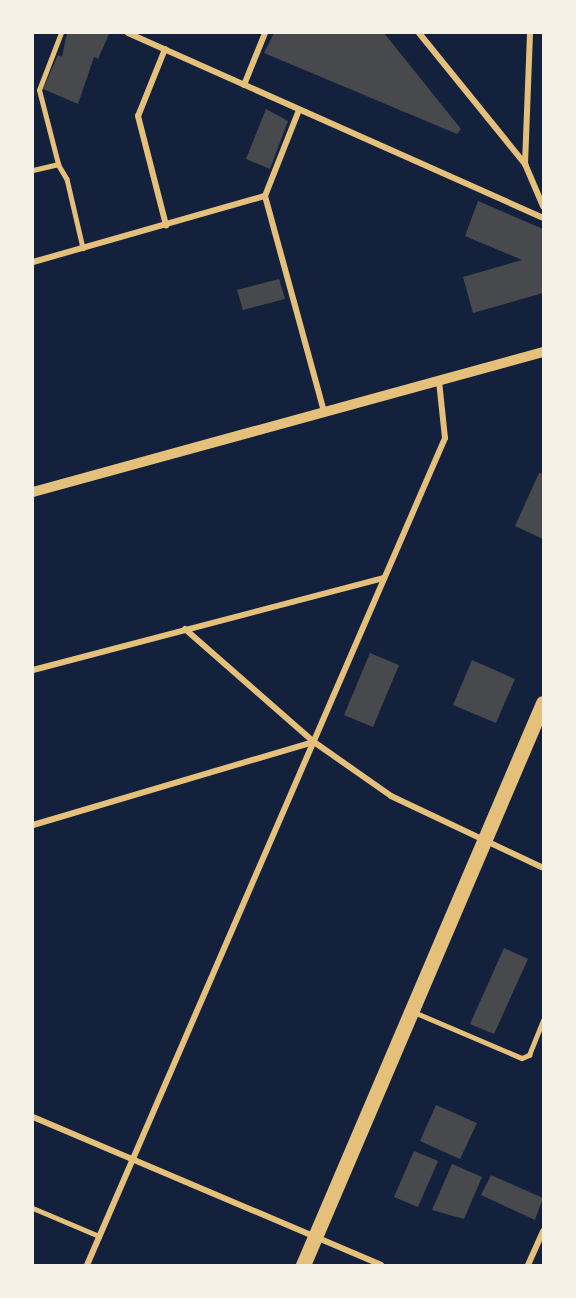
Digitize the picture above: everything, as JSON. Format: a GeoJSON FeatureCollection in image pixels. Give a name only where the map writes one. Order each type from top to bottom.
{"type":"FeatureCollection","features":[{"type":"Feature","properties":{"kind":"main road"},"geometry":{"type":"LineString","coordinates":[[303,1265],[543,703]]}},
{"type":"Feature","properties":{"kind":"street"},"geometry":{"type":"LineString","coordinates":[[128,33],[543,218]]}},
{"type":"Feature","properties":{"kind":"street"},"geometry":{"type":"LineString","coordinates":[[244,85],[265,33]]}},
{"type":"Feature","properties":{"kind":"street"},"geometry":{"type":"LineString","coordinates":[[419,33],[525,165],[543,206]]}},
{"type":"Feature","properties":{"kind":"street"},"geometry":{"type":"LineString","coordinates":[[525,165],[530,33]]}},
{"type":"Feature","properties":{"kind":"street"},"geometry":{"type":"LineString","coordinates":[[165,49],[138,116],[166,225]]}},
{"type":"Feature","properties":{"kind":"street"},"geometry":{"type":"LineString","coordinates":[[299,110],[265,196],[324,412]]}},
{"type":"Feature","properties":{"kind":"street"},"geometry":{"type":"LineString","coordinates":[[33,262],[265,196]]}},
{"type":"Feature","properties":{"kind":"street"},"geometry":{"type":"LineString","coordinates":[[33,492],[543,352]]}},
{"type":"Feature","properties":{"kind":"street"},"geometry":{"type":"LineString","coordinates":[[87,1265],[445,438],[439,381]]}},
{"type":"Feature","properties":{"kind":"street"},"geometry":{"type":"LineString","coordinates":[[33,670],[384,578]]}},
{"type":"Feature","properties":{"kind":"street"},"geometry":{"type":"LineString","coordinates":[[185,629],[314,742],[380,789],[485,842],[543,868]]}},
{"type":"Feature","properties":{"kind":"street"},"geometry":{"type":"LineString","coordinates":[[33,825],[314,742]]}},
{"type":"Feature","properties":{"kind":"street"},"geometry":{"type":"LineString","coordinates":[[33,1117],[134,1155],[381,1265]]}},
{"type":"Feature","properties":{"kind":"street"},"geometry":{"type":"LineString","coordinates":[[528,1265],[543,1231]]}},
{"type":"Feature","properties":{"kind":"lane"},"geometry":{"type":"LineString","coordinates":[[61,33],[39,90],[58,164],[67,179],[83,248]]}},
{"type":"Feature","properties":{"kind":"lane"},"geometry":{"type":"LineString","coordinates":[[33,170],[58,164]]}},
{"type":"Feature","properties":{"kind":"lane"},"geometry":{"type":"LineString","coordinates":[[413,1011],[522,1058],[529,1055],[543,1021]]}},
{"type":"Feature","properties":{"kind":"lane"},"geometry":{"type":"LineString","coordinates":[[33,1208],[99,1236]]}},
{"type":"Feature","properties":{"kind":"building"},"geometry":{"type":"Polygon","coordinates":[[[67,33],[109,34],[98,59],[94,57],[78,104],[43,89],[58,55],[62,57],[67,33]]]}},
{"type":"Feature","properties":{"kind":"building"},"geometry":{"type":"Polygon","coordinates":[[[274,33],[384,33],[461,129],[457,134],[264,53],[274,33]]]}},
{"type":"Feature","properties":{"kind":"building"},"geometry":{"type":"Polygon","coordinates":[[[266,109],[288,121],[270,169],[246,159],[266,109]]]}},
{"type":"Feature","properties":{"kind":"building"},"geometry":{"type":"Polygon","coordinates":[[[478,201],[543,229],[543,293],[473,313],[463,277],[522,260],[465,236],[478,201]]]}},
{"type":"Feature","properties":{"kind":"building"},"geometry":{"type":"Polygon","coordinates":[[[279,279],[285,299],[243,310],[237,290],[279,279]]]}},
{"type":"Feature","properties":{"kind":"building"},"geometry":{"type":"Polygon","coordinates":[[[539,473],[543,474],[543,539],[515,526],[539,473]]]}},
{"type":"Feature","properties":{"kind":"building"},"geometry":{"type":"Polygon","coordinates":[[[370,653],[399,665],[373,727],[344,715],[370,653]]]}},
{"type":"Feature","properties":{"kind":"building"},"geometry":{"type":"Polygon","coordinates":[[[472,660],[515,679],[496,723],[453,705],[472,660]]]}},
{"type":"Feature","properties":{"kind":"building"},"geometry":{"type":"Polygon","coordinates":[[[504,948],[528,959],[494,1034],[470,1024],[504,948]]]}},
{"type":"Feature","properties":{"kind":"building"},"geometry":{"type":"Polygon","coordinates":[[[436,1105],[477,1123],[460,1159],[420,1141],[436,1105]]]}},
{"type":"Feature","properties":{"kind":"building"},"geometry":{"type":"Polygon","coordinates":[[[414,1151],[438,1161],[418,1207],[394,1197],[414,1151]]]}},
{"type":"Feature","properties":{"kind":"building"},"geometry":{"type":"Polygon","coordinates":[[[452,1164],[482,1177],[464,1219],[432,1210],[452,1164]]]}},
{"type":"Feature","properties":{"kind":"building"},"geometry":{"type":"Polygon","coordinates":[[[491,1175],[543,1198],[535,1220],[481,1195],[491,1175]]]}}]}
